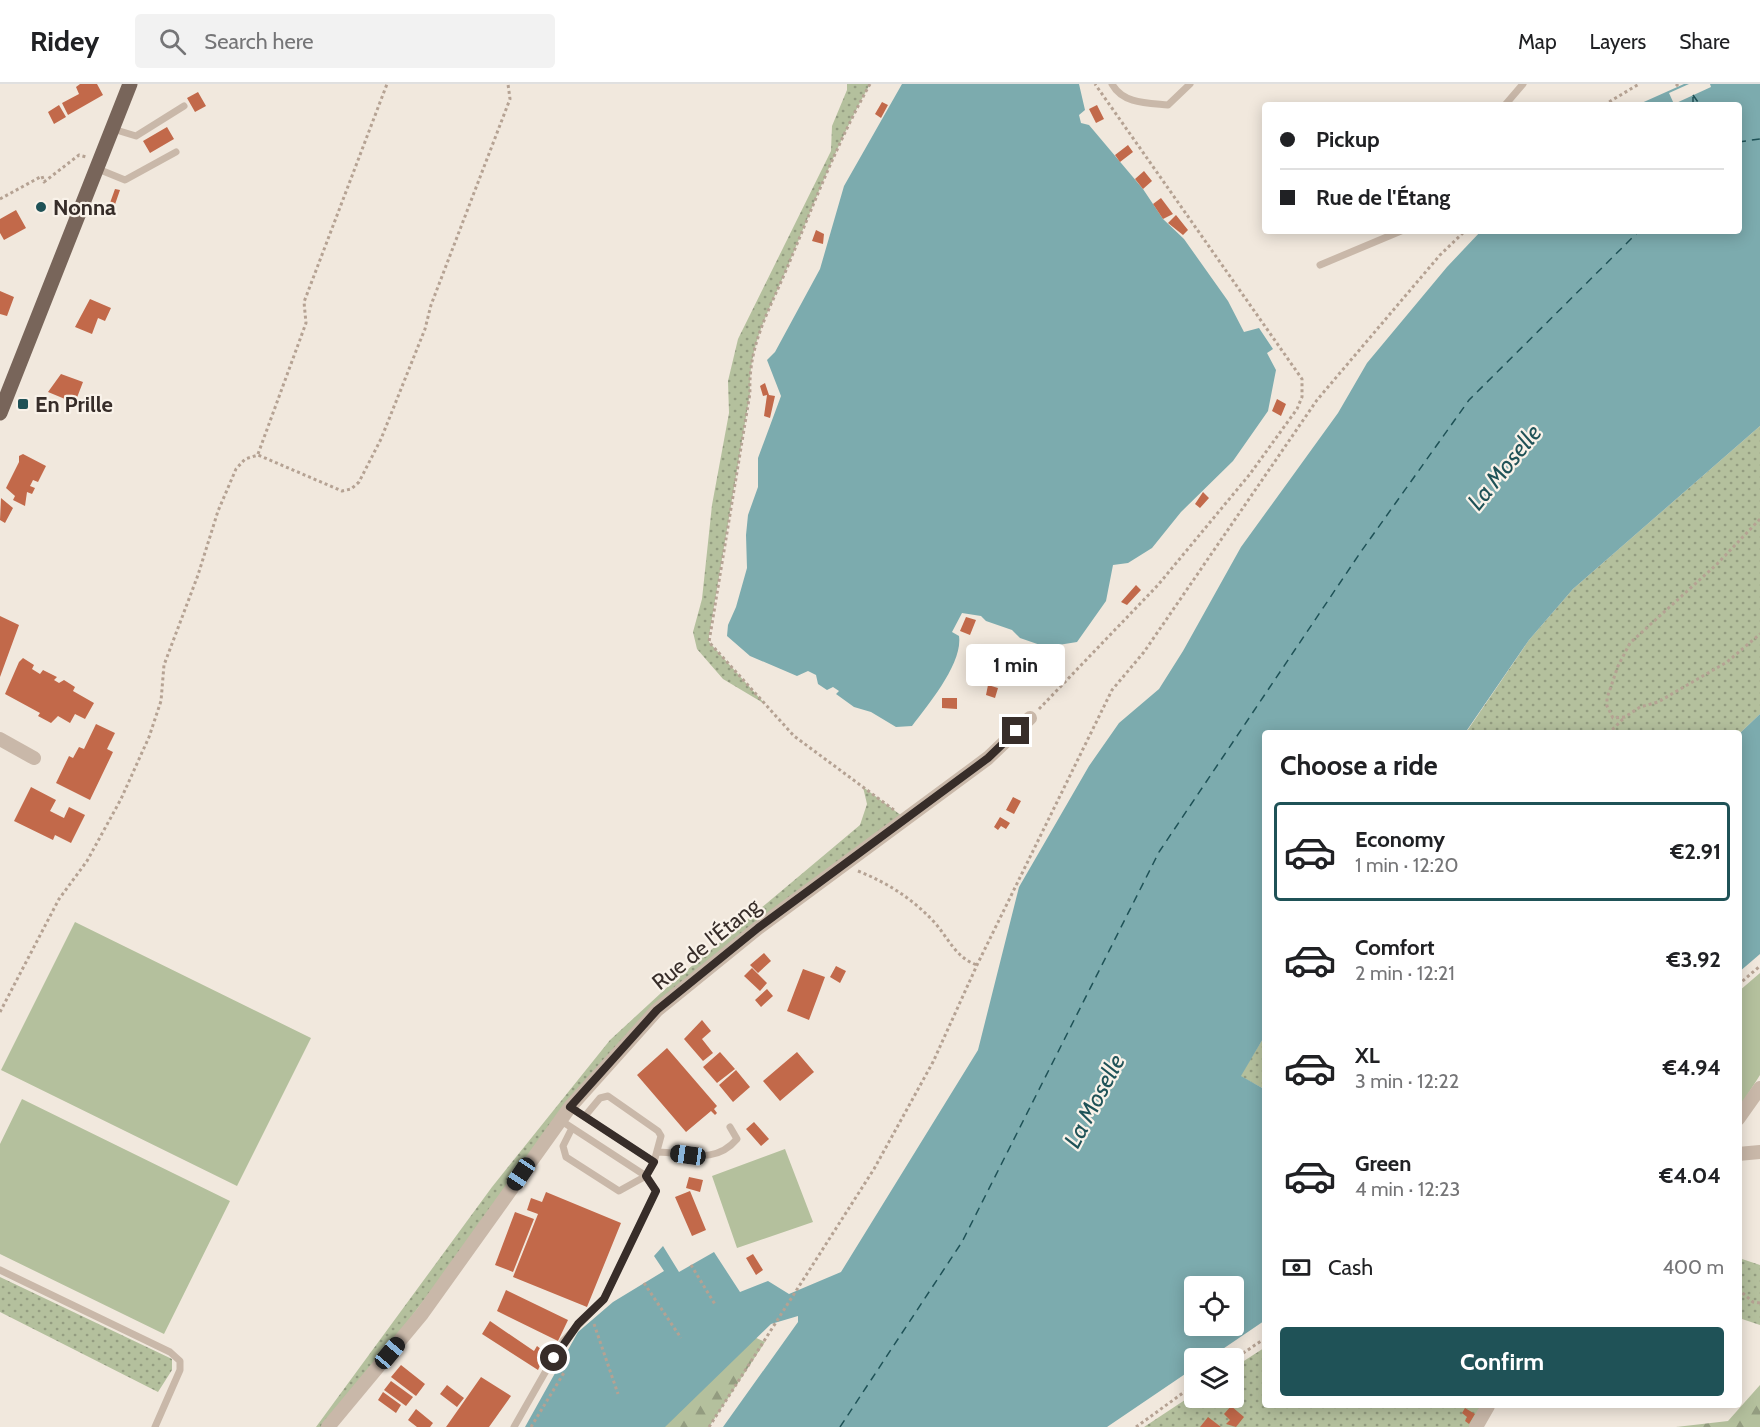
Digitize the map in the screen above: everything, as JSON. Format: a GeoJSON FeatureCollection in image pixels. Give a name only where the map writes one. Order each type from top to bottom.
{"type":"FeatureCollection","features":[{"type":"Feature","properties":{"kind":"main road"},"geometry":{"type":"LineString","coordinates":[[0,413],[130,84]]}},
{"type":"Feature","properties":{"kind":"street","name":"Rue de l'Étang"},"geometry":{"type":"LineString","coordinates":[[328,1427],[422,1314],[570,1107],[657,1010],[758,928],[988,758],[1030,718]]}},
{"type":"Feature","properties":{"kind":"street"},"geometry":{"type":"LineString","coordinates":[[0,739],[34,758]]}},
{"type":"Feature","properties":{"kind":"street"},"geometry":{"type":"LineString","coordinates":[[1742,1113],[1760,1088]]}},
{"type":"Feature","properties":{"kind":"street"},"geometry":{"type":"LineString","coordinates":[[1742,1154],[1760,1152]]}},
{"type":"Feature","properties":{"kind":"street"},"geometry":{"type":"LineString","coordinates":[[1476,1427],[1487,1408]]}},
{"type":"Feature","properties":{"kind":"lane"},"geometry":{"type":"LineString","coordinates":[[1112,84],[1117,93],[1139,103],[1168,105],[1190,84]]}},
{"type":"Feature","properties":{"kind":"lane"},"geometry":{"type":"LineString","coordinates":[[1508,102],[1523,84]]}},
{"type":"Feature","properties":{"kind":"lane"},"geometry":{"type":"LineString","coordinates":[[113,129],[136,136],[184,106]]}},
{"type":"Feature","properties":{"kind":"lane"},"geometry":{"type":"LineString","coordinates":[[99,166],[125,180],[176,152]]}},
{"type":"Feature","properties":{"kind":"lane"},"geometry":{"type":"LineString","coordinates":[[1320,265],[1394,234]]}},
{"type":"Feature","properties":{"kind":"lane"},"geometry":{"type":"LineString","coordinates":[[572,1128],[563,1146],[566,1157],[619,1191],[646,1176],[658,1152],[661,1136],[658,1131],[608,1096],[600,1098],[585,1116]]}},
{"type":"Feature","properties":{"kind":"lane"},"geometry":{"type":"LineString","coordinates":[[570,1107],[654,1162]]}},
{"type":"Feature","properties":{"kind":"lane"},"geometry":{"type":"LineString","coordinates":[[514,1427],[563,1341],[604,1299],[656,1191],[646,1176],[560,1120]]}},
{"type":"Feature","properties":{"kind":"lane"},"geometry":{"type":"LineString","coordinates":[[658,1152],[707,1158],[728,1149],[737,1139],[730,1127]]}},
{"type":"Feature","properties":{"kind":"lane"},"geometry":{"type":"LineString","coordinates":[[0,1270],[170,1353],[180,1362],[180,1370],[154,1427]]}},
{"type":"Feature","properties":{"kind":"path"},"geometry":{"type":"LineString","coordinates":[[258,455],[306,323],[304,303],[387,84]]}},
{"type":"Feature","properties":{"kind":"path"},"geometry":{"type":"LineString","coordinates":[[0,1012],[59,899],[87,861],[121,800],[149,737],[161,701],[164,665],[198,575],[218,511],[236,469],[245,459],[258,455],[342,490],[351,489],[359,482],[381,439],[425,329],[431,304],[510,99],[508,84]]}},
{"type":"Feature","properties":{"kind":"path"},"geometry":{"type":"LineString","coordinates":[[870,84],[805,221],[756,340],[749,368],[750,393],[709,642],[794,736],[906,819]]}},
{"type":"Feature","properties":{"kind":"path"},"geometry":{"type":"LineString","coordinates":[[1030,718],[1158,585],[1250,474],[1297,410],[1302,397],[1302,380],[1095,84]]}},
{"type":"Feature","properties":{"kind":"path"},"geometry":{"type":"LineString","coordinates":[[1609,102],[1639,84]]}},
{"type":"Feature","properties":{"kind":"path"},"geometry":{"type":"LineString","coordinates":[[1676,84],[1680,88]]}},
{"type":"Feature","properties":{"kind":"path"},"geometry":{"type":"LineString","coordinates":[[0,199],[42,176],[44,182],[79,155],[99,166]]}},
{"type":"Feature","properties":{"kind":"path"},"geometry":{"type":"LineString","coordinates":[[709,1427],[874,1169],[927,1071],[976,965],[1112,690],[1144,652],[1317,400],[1440,255],[1462,234]]}},
{"type":"Feature","properties":{"kind":"path"},"geometry":{"type":"LineString","coordinates":[[1625,717],[1613,718],[1607,706],[1607,698],[1618,666],[1630,643],[1717,564],[1760,519]]}},
{"type":"Feature","properties":{"kind":"path"},"geometry":{"type":"LineString","coordinates":[[1612,730],[1625,717],[1727,662],[1760,634]]}},
{"type":"Feature","properties":{"kind":"path"},"geometry":{"type":"LineString","coordinates":[[844,866],[906,896],[936,925],[948,944],[967,962],[976,965]]}},
{"type":"Feature","properties":{"kind":"path"},"geometry":{"type":"LineString","coordinates":[[1742,982],[1760,966]]}},
{"type":"Feature","properties":{"kind":"path"},"geometry":{"type":"LineString","coordinates":[[691,1265],[716,1306]]}},
{"type":"Feature","properties":{"kind":"path"},"geometry":{"type":"LineString","coordinates":[[644,1283],[681,1338]]}},
{"type":"Feature","properties":{"kind":"path"},"geometry":{"type":"LineString","coordinates":[[1742,1292],[1753,1302],[1760,1303]]}},
{"type":"Feature","properties":{"kind":"path"},"geometry":{"type":"LineString","coordinates":[[592,1320],[618,1394]]}},
{"type":"Feature","properties":{"kind":"path"},"geometry":{"type":"LineString","coordinates":[[1244,1353],[1262,1340]]}},
{"type":"Feature","properties":{"kind":"path"},"geometry":{"type":"LineString","coordinates":[[531,1427],[565,1371]]}},
{"type":"Feature","properties":{"kind":"path"},"geometry":{"type":"LineString","coordinates":[[1136,1427],[1184,1392]]}},
{"type":"Feature","properties":{"kind":"green space"},"geometry":{"type":"Polygon","coordinates":[[[847,84],[870,84],[826,175],[767,314],[752,359],[750,393],[709,636],[709,642],[765,704],[723,679],[697,649],[693,632],[702,599],[712,505],[729,413],[728,381],[738,339],[831,151],[832,126],[847,90],[847,84]]]}},
{"type":"Feature","properties":{"kind":"green space"},"geometry":{"type":"Polygon","coordinates":[[[1760,426],[1760,714],[1742,731],[1468,730],[1529,640],[1573,589],[1760,426]]]}},
{"type":"Feature","properties":{"kind":"green space"},"geometry":{"type":"Polygon","coordinates":[[[863,787],[906,819],[657,1010],[570,1107],[328,1427],[316,1427],[492,1187],[610,1040],[674,981],[860,825],[867,804],[863,787]]]}},
{"type":"Feature","properties":{"kind":"green space"},"geometry":{"type":"Polygon","coordinates":[[[75,922],[311,1038],[237,1186],[1,1070],[75,922]]]}},
{"type":"Feature","properties":{"kind":"green space"},"geometry":{"type":"Polygon","coordinates":[[[1760,973],[1760,1075],[1742,1103],[1742,988],[1760,973]]]}},
{"type":"Feature","properties":{"kind":"green space"},"geometry":{"type":"Polygon","coordinates":[[[1262,1040],[1262,1088],[1240,1076],[1262,1040]]]}},
{"type":"Feature","properties":{"kind":"green space"},"geometry":{"type":"Polygon","coordinates":[[[22,1099],[230,1201],[164,1334],[0,1254],[0,1144],[22,1099]]]}},
{"type":"Feature","properties":{"kind":"green space"},"geometry":{"type":"Polygon","coordinates":[[[785,1149],[813,1222],[737,1248],[712,1176],[785,1149]]]}},
{"type":"Feature","properties":{"kind":"green space"},"geometry":{"type":"Polygon","coordinates":[[[1742,1259],[1760,1265],[1760,1325],[1742,1319],[1742,1259]]]}},
{"type":"Feature","properties":{"kind":"green space"},"geometry":{"type":"Polygon","coordinates":[[[0,1277],[172,1359],[172,1370],[158,1392],[0,1312],[0,1277]]]}},
{"type":"Feature","properties":{"kind":"green space"},"geometry":{"type":"Polygon","coordinates":[[[752,1336],[765,1342],[709,1427],[626,1427],[752,1336]]]}},
{"type":"Feature","properties":{"kind":"green space"},"geometry":{"type":"Polygon","coordinates":[[[1262,1349],[1262,1408],[1481,1408],[1469,1427],[1144,1427],[1184,1401],[1184,1408],[1244,1408],[1244,1361],[1262,1349]]]}},
{"type":"Feature","properties":{"kind":"green space"},"geometry":{"type":"Polygon","coordinates":[[[1760,1385],[1760,1427],[1676,1427],[1728,1421],[1742,1408],[1760,1385]]]}},
{"type":"Feature","properties":{"kind":"water"},"geometry":{"type":"Polygon","coordinates":[[[902,84],[1079,84],[1085,110],[1079,115],[1081,123],[1089,125],[1143,189],[1163,219],[1184,239],[1228,301],[1244,332],[1259,328],[1273,349],[1267,353],[1276,370],[1268,411],[1233,461],[1181,512],[1152,548],[1128,563],[1113,565],[1106,601],[1077,642],[1046,647],[1020,638],[1012,630],[986,621],[981,616],[962,613],[952,632],[959,636],[959,647],[950,671],[912,726],[896,727],[871,712],[854,707],[836,694],[839,691],[833,687],[827,690],[818,684],[816,675],[808,671],[797,676],[750,656],[727,636],[728,625],[736,607],[747,568],[748,515],[758,487],[758,458],[781,396],[767,360],[775,352],[820,269],[844,186],[902,84]]]}},
{"type":"Feature","properties":{"kind":"water","name":"La Moselle"},"geometry":{"type":"Polygon","coordinates":[[[1684,84],[1760,84],[1760,426],[1573,589],[1529,640],[1467,730],[1262,730],[1262,1040],[1241,1076],[1262,1088],[1262,1322],[1244,1335],[1244,1276],[1184,1276],[1184,1336],[1242,1336],[1224,1348],[1184,1348],[1184,1375],[1107,1427],[723,1427],[798,1322],[798,1316],[771,1324],[665,1427],[525,1427],[578,1332],[613,1302],[664,1271],[654,1256],[663,1246],[679,1272],[714,1252],[740,1292],[768,1281],[789,1294],[841,1272],[978,1050],[1019,887],[1089,766],[1119,723],[1159,689],[1241,547],[1338,413],[1367,363],[1447,267],[1478,234],[1742,234],[1742,102],[1644,102],[1684,84]]]}},
{"type":"Feature","properties":{"kind":"water"},"geometry":{"type":"Polygon","coordinates":[[[1760,714],[1760,954],[1742,969],[1742,731],[1760,714]]]}},
{"type":"Feature","properties":{"kind":"pier"},"geometry":{"type":"Polygon","coordinates":[[[1689,84],[1710,84],[1711,87],[1678,102],[1673,102],[1669,93],[1689,84]]]}},
{"type":"Feature","properties":{"kind":"building"},"geometry":{"type":"Polygon","coordinates":[[[80,84],[97,84],[103,95],[68,115],[62,103],[79,94],[76,87],[80,84]]]}},
{"type":"Feature","properties":{"kind":"building"},"geometry":{"type":"Polygon","coordinates":[[[198,92],[206,106],[195,112],[187,98],[198,92]]]}},
{"type":"Feature","properties":{"kind":"building"},"geometry":{"type":"Polygon","coordinates":[[[882,102],[888,105],[881,118],[875,114],[882,102]]]}},
{"type":"Feature","properties":{"kind":"building"},"geometry":{"type":"Polygon","coordinates":[[[59,105],[66,117],[54,124],[48,112],[59,105]]]}},
{"type":"Feature","properties":{"kind":"building"},"geometry":{"type":"Polygon","coordinates":[[[1097,105],[1104,119],[1096,123],[1089,109],[1097,105]]]}},
{"type":"Feature","properties":{"kind":"building"},"geometry":{"type":"Polygon","coordinates":[[[167,127],[174,139],[150,153],[143,141],[167,127]]]}},
{"type":"Feature","properties":{"kind":"building"},"geometry":{"type":"Polygon","coordinates":[[[1128,145],[1133,152],[1120,162],[1115,155],[1128,145]]]}},
{"type":"Feature","properties":{"kind":"building"},"geometry":{"type":"Polygon","coordinates":[[[1144,171],[1152,181],[1143,189],[1135,179],[1144,171]]]}},
{"type":"Feature","properties":{"kind":"building"},"geometry":{"type":"Polygon","coordinates":[[[115,189],[120,190],[111,216],[106,214],[115,189]]]}},
{"type":"Feature","properties":{"kind":"building"},"geometry":{"type":"Polygon","coordinates":[[[1161,198],[1173,214],[1163,219],[1153,204],[1161,198]]]}},
{"type":"Feature","properties":{"kind":"building"},"geometry":{"type":"Polygon","coordinates":[[[16,210],[26,228],[4,240],[0,233],[0,219],[16,210]]]}},
{"type":"Feature","properties":{"kind":"building"},"geometry":{"type":"Polygon","coordinates":[[[1176,215],[1188,230],[1183,235],[1168,223],[1176,215]]]}},
{"type":"Feature","properties":{"kind":"building"},"geometry":{"type":"Polygon","coordinates":[[[816,230],[824,234],[823,244],[812,241],[816,230]]]}},
{"type":"Feature","properties":{"kind":"building"},"geometry":{"type":"Polygon","coordinates":[[[0,291],[14,297],[7,316],[0,314],[0,291]]]}},
{"type":"Feature","properties":{"kind":"building"},"geometry":{"type":"Polygon","coordinates":[[[90,299],[111,308],[105,321],[98,318],[92,334],[75,327],[90,299]]]}},
{"type":"Feature","properties":{"kind":"building"},"geometry":{"type":"Polygon","coordinates":[[[61,374],[83,382],[73,408],[64,404],[65,399],[48,392],[61,374]]]}},
{"type":"Feature","properties":{"kind":"building"},"geometry":{"type":"Polygon","coordinates":[[[765,383],[769,395],[775,396],[770,418],[764,416],[767,395],[763,396],[760,386],[765,383]]]}},
{"type":"Feature","properties":{"kind":"building"},"geometry":{"type":"Polygon","coordinates":[[[1277,399],[1286,404],[1281,416],[1272,411],[1277,399]]]}},
{"type":"Feature","properties":{"kind":"building"},"geometry":{"type":"Polygon","coordinates":[[[23,454],[46,466],[38,482],[33,480],[30,486],[35,488],[32,494],[27,492],[25,506],[13,500],[15,496],[6,488],[19,462],[19,456],[23,454]]]}},
{"type":"Feature","properties":{"kind":"building"},"geometry":{"type":"Polygon","coordinates":[[[1203,492],[1209,498],[1200,508],[1195,504],[1203,492]]]}},
{"type":"Feature","properties":{"kind":"building"},"geometry":{"type":"Polygon","coordinates":[[[1,498],[13,508],[5,523],[0,520],[1,498]]]}},
{"type":"Feature","properties":{"kind":"building"},"geometry":{"type":"Polygon","coordinates":[[[1136,585],[1141,590],[1127,605],[1121,602],[1136,585]]]}},
{"type":"Feature","properties":{"kind":"building"},"geometry":{"type":"Polygon","coordinates":[[[0,616],[19,625],[0,677],[0,616]]]}},
{"type":"Feature","properties":{"kind":"building"},"geometry":{"type":"Polygon","coordinates":[[[966,617],[976,620],[970,635],[960,631],[966,617]]]}},
{"type":"Feature","properties":{"kind":"building"},"geometry":{"type":"Polygon","coordinates":[[[23,658],[34,665],[32,669],[40,674],[43,670],[57,677],[54,680],[59,683],[64,680],[75,687],[73,691],[94,703],[85,719],[75,714],[70,723],[58,716],[51,723],[38,716],[40,713],[5,694],[23,658]]]}},
{"type":"Feature","properties":{"kind":"building"},"geometry":{"type":"Polygon","coordinates":[[[988,685],[998,688],[995,698],[986,695],[988,685]]]}},
{"type":"Feature","properties":{"kind":"building"},"geometry":{"type":"Polygon","coordinates":[[[942,698],[957,698],[957,709],[942,708],[942,698]]]}},
{"type":"Feature","properties":{"kind":"building"},"geometry":{"type":"Polygon","coordinates":[[[96,724],[115,733],[107,749],[113,752],[90,800],[56,783],[69,756],[73,758],[79,747],[84,749],[96,724]]]}},
{"type":"Feature","properties":{"kind":"building"},"geometry":{"type":"Polygon","coordinates":[[[31,787],[56,800],[50,811],[64,818],[69,807],[85,815],[71,843],[55,835],[53,840],[14,821],[31,787]]]}},
{"type":"Feature","properties":{"kind":"building"},"geometry":{"type":"Polygon","coordinates":[[[1013,797],[1021,801],[1014,814],[1006,810],[1013,797]]]}},
{"type":"Feature","properties":{"kind":"building"},"geometry":{"type":"Polygon","coordinates":[[[1000,817],[1010,823],[1006,829],[1001,826],[998,830],[994,827],[1000,817]]]}},
{"type":"Feature","properties":{"kind":"building"},"geometry":{"type":"Polygon","coordinates":[[[764,953],[771,961],[758,973],[750,965],[764,953]]]}},
{"type":"Feature","properties":{"kind":"building"},"geometry":{"type":"Polygon","coordinates":[[[836,966],[846,971],[840,983],[830,977],[836,966]]]}},
{"type":"Feature","properties":{"kind":"building"},"geometry":{"type":"Polygon","coordinates":[[[752,968],[767,983],[760,991],[744,976],[752,968]]]}},
{"type":"Feature","properties":{"kind":"building"},"geometry":{"type":"Polygon","coordinates":[[[803,969],[825,977],[809,1020],[787,1011],[803,969]]]}},
{"type":"Feature","properties":{"kind":"building"},"geometry":{"type":"Polygon","coordinates":[[[767,989],[773,996],[761,1007],[755,1000],[767,989]]]}},
{"type":"Feature","properties":{"kind":"building"},"geometry":{"type":"Polygon","coordinates":[[[702,1020],[711,1031],[702,1039],[713,1053],[703,1061],[684,1039],[702,1020]]]}},
{"type":"Feature","properties":{"kind":"building"},"geometry":{"type":"Polygon","coordinates":[[[667,1048],[717,1106],[714,1109],[717,1113],[715,1115],[711,1111],[686,1132],[637,1075],[667,1048]]]}},
{"type":"Feature","properties":{"kind":"building"},"geometry":{"type":"Polygon","coordinates":[[[720,1052],[735,1069],[717,1083],[703,1067],[720,1052]]]}},
{"type":"Feature","properties":{"kind":"building"},"geometry":{"type":"Polygon","coordinates":[[[797,1052],[814,1072],[780,1101],[763,1081],[797,1052]]]}},
{"type":"Feature","properties":{"kind":"building"},"geometry":{"type":"Polygon","coordinates":[[[736,1070],[750,1087],[733,1102],[719,1085],[736,1070]]]}},
{"type":"Feature","properties":{"kind":"building"},"geometry":{"type":"Polygon","coordinates":[[[754,1122],[769,1139],[761,1146],[746,1129],[754,1122]]]}},
{"type":"Feature","properties":{"kind":"building"},"geometry":{"type":"Polygon","coordinates":[[[689,1177],[703,1180],[700,1192],[686,1188],[689,1177]]]}},
{"type":"Feature","properties":{"kind":"building"},"geometry":{"type":"Polygon","coordinates":[[[690,1191],[706,1230],[692,1236],[675,1197],[690,1191]]]}},
{"type":"Feature","properties":{"kind":"building"},"geometry":{"type":"Polygon","coordinates":[[[546,1192],[621,1223],[587,1307],[513,1277],[538,1214],[527,1210],[531,1198],[542,1202],[546,1192]]]}},
{"type":"Feature","properties":{"kind":"building"},"geometry":{"type":"Polygon","coordinates":[[[515,1212],[534,1219],[513,1272],[495,1265],[515,1212]]]}},
{"type":"Feature","properties":{"kind":"building"},"geometry":{"type":"Polygon","coordinates":[[[753,1254],[763,1270],[756,1275],[746,1258],[753,1254]]]}},
{"type":"Feature","properties":{"kind":"building"},"geometry":{"type":"Polygon","coordinates":[[[506,1290],[568,1320],[558,1341],[497,1311],[506,1290]]]}},
{"type":"Feature","properties":{"kind":"building"},"geometry":{"type":"Polygon","coordinates":[[[490,1321],[534,1351],[537,1346],[546,1353],[538,1370],[482,1334],[490,1321]]]}},
{"type":"Feature","properties":{"kind":"building"},"geometry":{"type":"Polygon","coordinates":[[[401,1365],[425,1384],[416,1396],[391,1377],[401,1365]]]}},
{"type":"Feature","properties":{"kind":"building"},"geometry":{"type":"Polygon","coordinates":[[[481,1377],[511,1396],[489,1427],[446,1427],[481,1377]]]}},
{"type":"Feature","properties":{"kind":"building"},"geometry":{"type":"Polygon","coordinates":[[[391,1381],[413,1397],[406,1406],[384,1390],[391,1381]]]}},
{"type":"Feature","properties":{"kind":"building"},"geometry":{"type":"Polygon","coordinates":[[[447,1385],[464,1398],[457,1407],[440,1394],[447,1385]]]}},
{"type":"Feature","properties":{"kind":"building"},"geometry":{"type":"Polygon","coordinates":[[[383,1392],[401,1405],[396,1413],[378,1400],[383,1392]]]}},
{"type":"Feature","properties":{"kind":"building"},"geometry":{"type":"Polygon","coordinates":[[[1229,1408],[1233,1408],[1244,1417],[1236,1427],[1226,1424],[1230,1420],[1224,1414],[1229,1408]]]}},
{"type":"Feature","properties":{"kind":"building"},"geometry":{"type":"Polygon","coordinates":[[[1465,1408],[1475,1414],[1469,1424],[1465,1421],[1467,1417],[1462,1413],[1465,1408]]]}},
{"type":"Feature","properties":{"kind":"building"},"geometry":{"type":"Polygon","coordinates":[[[416,1409],[433,1423],[430,1427],[417,1427],[408,1420],[416,1409]]]}},
{"type":"Feature","properties":{"kind":"building"},"geometry":{"type":"Polygon","coordinates":[[[1208,1417],[1221,1427],[1200,1427],[1208,1417]]]}},
{"type":"Feature","properties":{"kind":"ferry route"},"geometry":{"type":"LineString","coordinates":[[1693,95],[1698,102]]}},
{"type":"Feature","properties":{"kind":"ferry route"},"geometry":{"type":"LineString","coordinates":[[1693,96],[1693,102]]}},
{"type":"Feature","properties":{"kind":"ferry route"},"geometry":{"type":"LineString","coordinates":[[1742,141],[1760,139]]}},
{"type":"Feature","properties":{"kind":"ferry route"},"geometry":{"type":"LineString","coordinates":[[840,1427],[962,1242],[1159,852],[1360,553],[1469,400],[1636,234]]}},
{"type":"Feature","properties":{"kind":"place","name":"Nonna"},"geometry":{"type":"Point","coordinates":[41,207]}},
{"type":"Feature","properties":{"kind":"place","name":"En Prille"},"geometry":{"type":"Point","coordinates":[23,404]}},
{"type":"Feature","properties":{"kind":"route"},"geometry":{"type":"LineString","coordinates":[[554,1358],[563,1341],[604,1299],[656,1191],[646,1176],[654,1162],[570,1107],[657,1010],[758,928],[988,758],[1016,731]]}}]}
